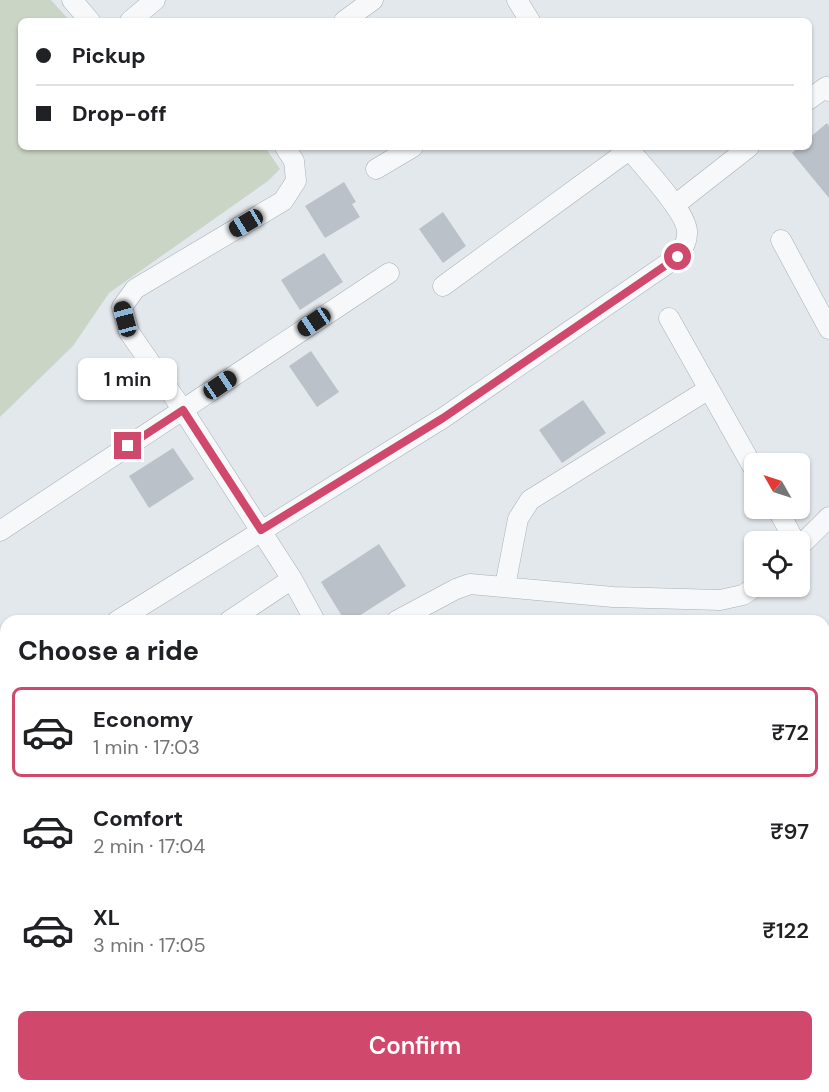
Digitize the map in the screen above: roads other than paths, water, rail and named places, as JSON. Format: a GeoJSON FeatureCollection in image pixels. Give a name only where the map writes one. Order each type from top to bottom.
{"type":"FeatureCollection","features":[{"type":"Feature","properties":{"kind":"street"},"geometry":{"type":"LineString","coordinates":[[72,0],[87,18]]}},
{"type":"Feature","properties":{"kind":"street"},"geometry":{"type":"LineString","coordinates":[[134,18],[155,0]]}},
{"type":"Feature","properties":{"kind":"street"},"geometry":{"type":"LineString","coordinates":[[348,18],[373,0]]}},
{"type":"Feature","properties":{"kind":"street"},"geometry":{"type":"LineString","coordinates":[[517,0],[528,18]]}},
{"type":"Feature","properties":{"kind":"street"},"geometry":{"type":"LineString","coordinates":[[812,98],[828,88]]}},
{"type":"Feature","properties":{"kind":"street"},"geometry":{"type":"LineString","coordinates":[[287,150],[294,161],[296,181],[283,201],[135,289],[122,307],[129,332],[261,530],[312,615]]}},
{"type":"Feature","properties":{"kind":"street"},"geometry":{"type":"LineString","coordinates":[[376,169],[408,150]]}},
{"type":"Feature","properties":{"kind":"street"},"geometry":{"type":"LineString","coordinates":[[443,286],[625,150]]}},
{"type":"Feature","properties":{"kind":"street"},"geometry":{"type":"LineString","coordinates":[[127,615],[190,578],[261,530],[443,418],[678,257],[686,243],[687,229],[675,205],[630,150]]}},
{"type":"Feature","properties":{"kind":"street"},"geometry":{"type":"LineString","coordinates":[[675,205],[745,150]]}},
{"type":"Feature","properties":{"kind":"street"},"geometry":{"type":"LineString","coordinates":[[781,240],[829,329]]}},
{"type":"Feature","properties":{"kind":"street"},"geometry":{"type":"LineString","coordinates":[[0,531],[389,273]]}},
{"type":"Feature","properties":{"kind":"street"},"geometry":{"type":"LineString","coordinates":[[669,318],[745,453]]}},
{"type":"Feature","properties":{"kind":"street"},"geometry":{"type":"LineString","coordinates":[[505,586],[518,519],[530,500],[709,389]]}},
{"type":"Feature","properties":{"kind":"street"},"geometry":{"type":"LineString","coordinates":[[810,536],[829,517]]}},
{"type":"Feature","properties":{"kind":"street"},"geometry":{"type":"LineString","coordinates":[[238,615],[292,579]]}},
{"type":"Feature","properties":{"kind":"street"},"geometry":{"type":"LineString","coordinates":[[407,615],[456,589],[483,584],[613,597],[720,600],[744,594]]}}]}
